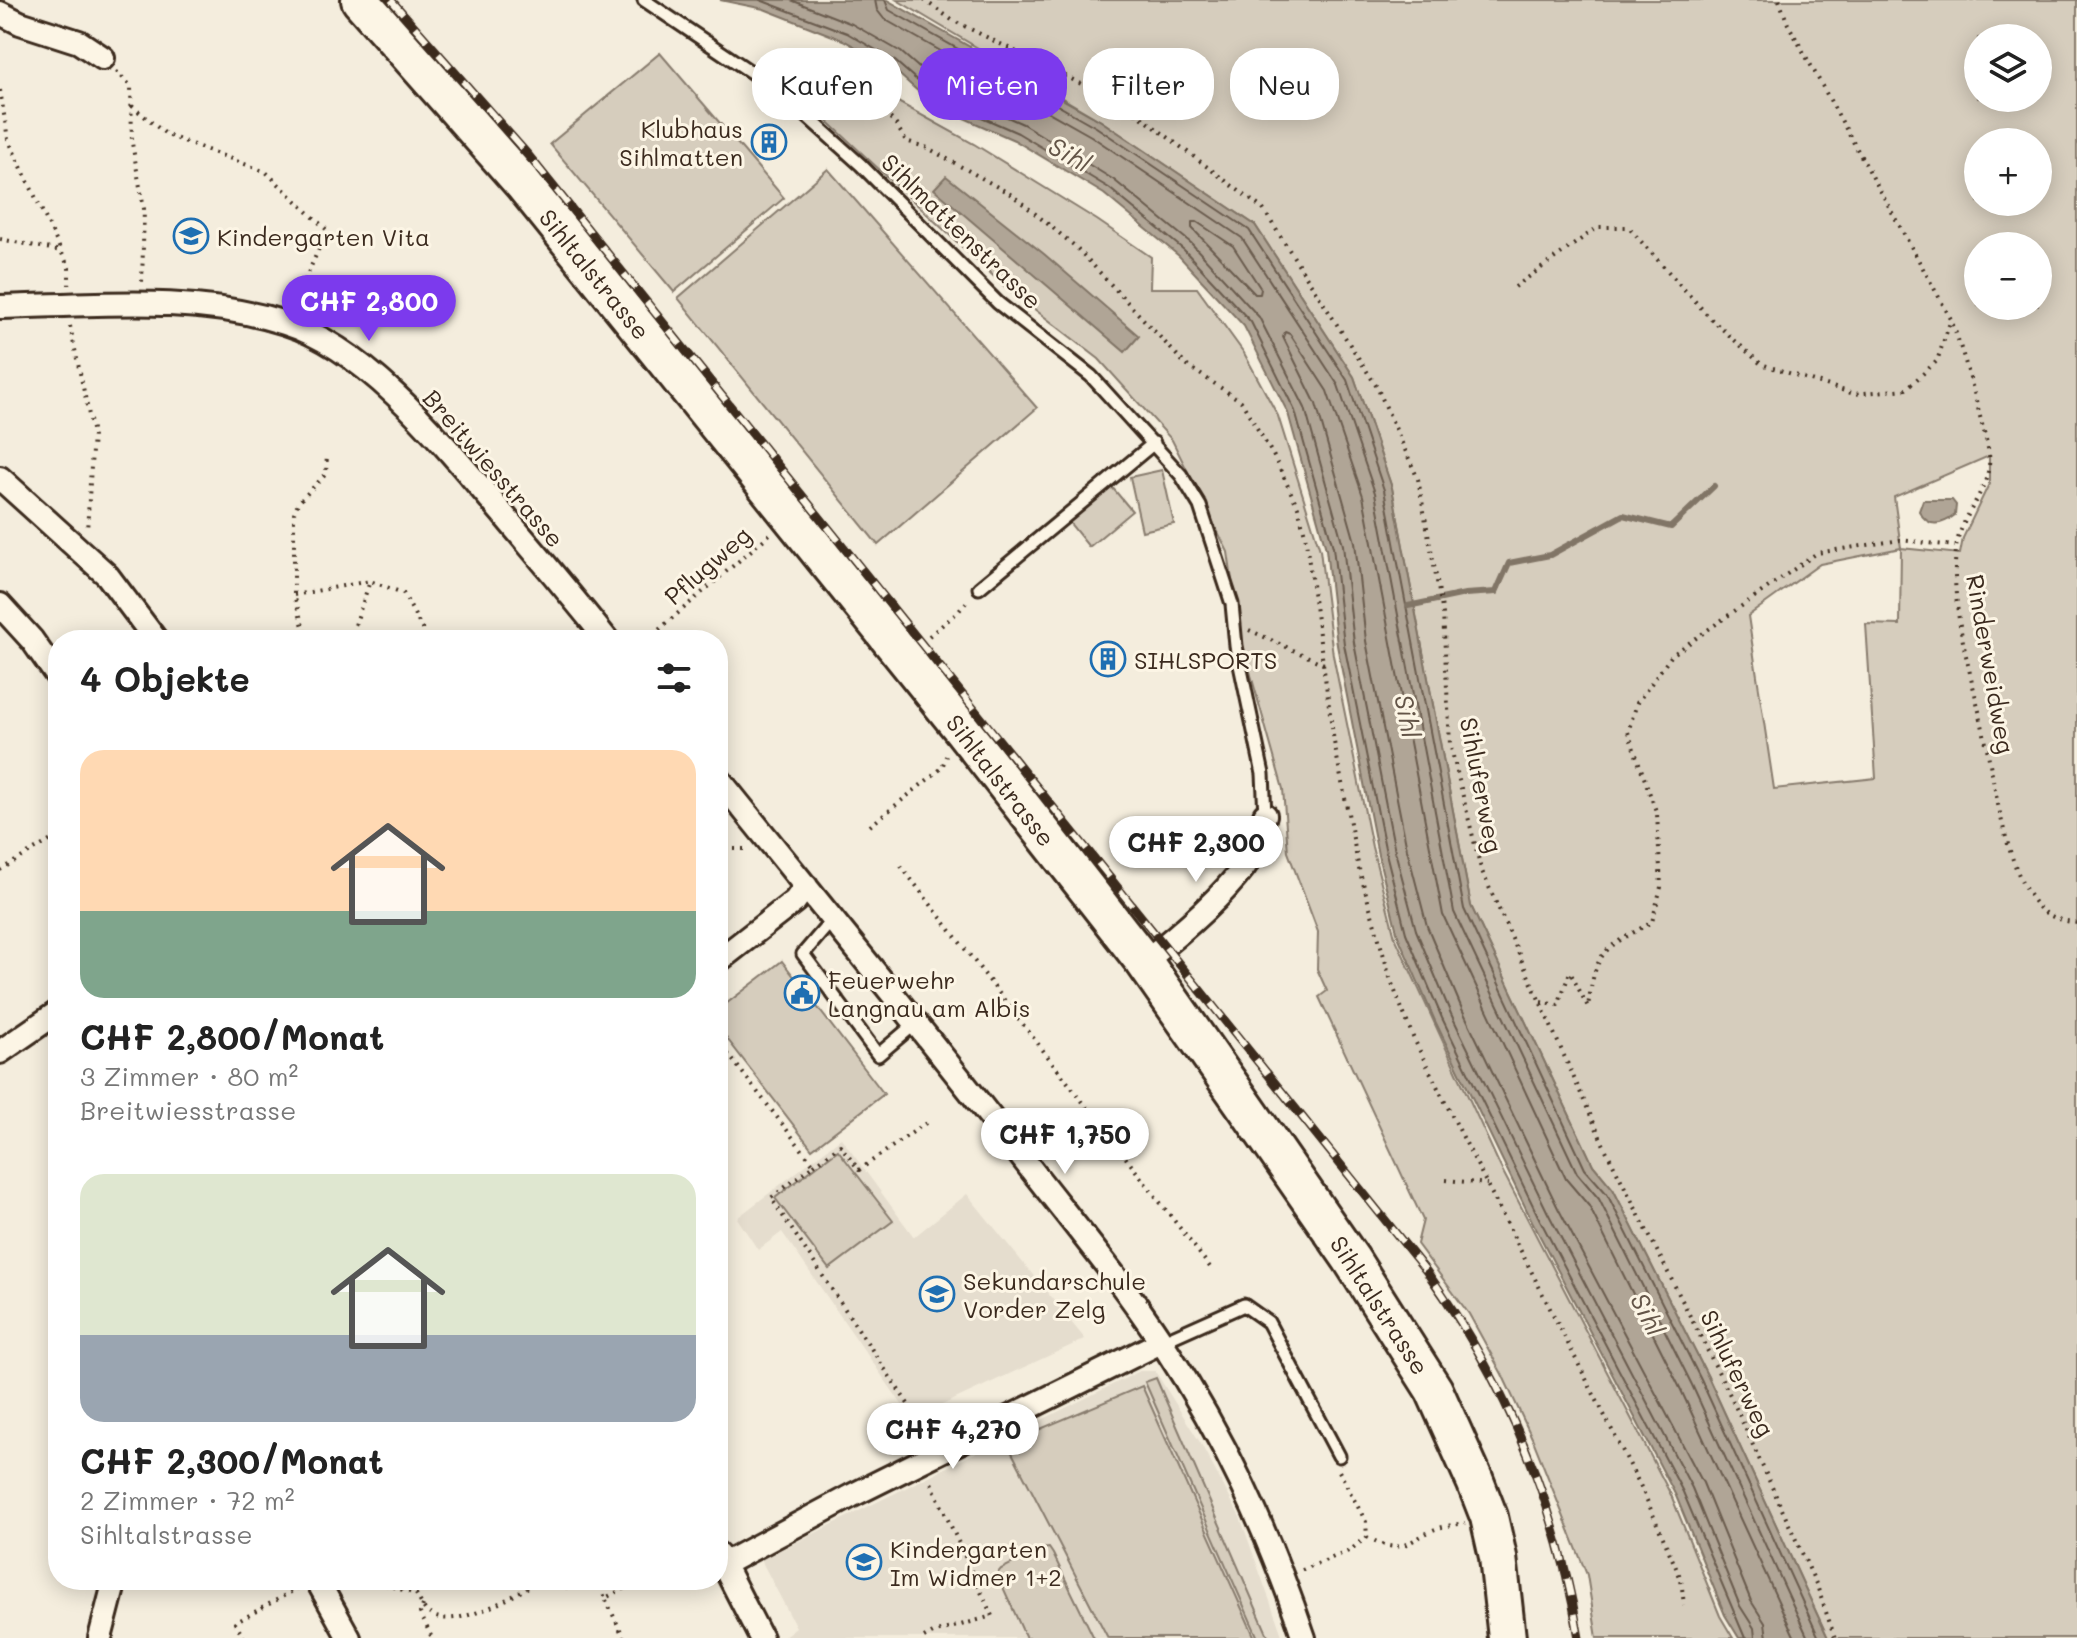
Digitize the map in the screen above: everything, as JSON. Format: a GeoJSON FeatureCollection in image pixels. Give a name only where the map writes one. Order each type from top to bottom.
{"type":"FeatureCollection","features":[{"type":"Feature","properties":{"kind":"main road","name":"Sihltalstrasse"},"geometry":{"type":"LineString","coordinates":[[360,0],[523,184],[961,728],[1144,962],[1351,1259],[1434,1390],[1489,1517],[1498,1557],[1507,1638]]}},
{"type":"Feature","properties":{"kind":"street"},"geometry":{"type":"LineString","coordinates":[[0,13],[20,23],[79,42],[103,58]]}},
{"type":"Feature","properties":{"kind":"street","name":"Breitwiesstrasse"},"geometry":{"type":"LineString","coordinates":[[0,307],[141,304],[231,310],[308,332],[355,361],[396,396],[454,457],[599,630]]}},
{"type":"Feature","properties":{"kind":"street"},"geometry":{"type":"LineString","coordinates":[[0,478],[107,575],[148,630]]}},
{"type":"Feature","properties":{"kind":"street"},"geometry":{"type":"LineString","coordinates":[[0,605],[48,663]]}},
{"type":"Feature","properties":{"kind":"street"},"geometry":{"type":"LineString","coordinates":[[728,790],[917,1022],[1161,1342],[1223,1445],[1251,1499],[1304,1638]]}},
{"type":"Feature","properties":{"kind":"street"},"geometry":{"type":"LineString","coordinates":[[1144,962],[1206,907],[1244,867],[1258,841],[1265,815]]}},
{"type":"Feature","properties":{"kind":"street"},"geometry":{"type":"LineString","coordinates":[[728,953],[795,901],[806,886]]}},
{"type":"Feature","properties":{"kind":"street"},"geometry":{"type":"LineString","coordinates":[[0,1052],[48,1019]]}},
{"type":"Feature","properties":{"kind":"street"},"geometry":{"type":"LineString","coordinates":[[728,1556],[1161,1342]]}},
{"type":"Feature","properties":{"kind":"street"},"geometry":{"type":"LineString","coordinates":[[728,1573],[761,1638]]}},
{"type":"Feature","properties":{"kind":"street"},"geometry":{"type":"LineString","coordinates":[[100,1638],[112,1590]]}},
{"type":"Feature","properties":{"kind":"street"},"geometry":{"type":"LineString","coordinates":[[313,1590],[349,1638]]}},
{"type":"Feature","properties":{"kind":"lane","name":"Sihlmattenstrasse"},"geometry":{"type":"LineString","coordinates":[[644,0],[779,91],[861,165],[998,303],[1091,376],[1181,475],[1200,506],[1225,579],[1263,774],[1265,815]]}},
{"type":"Feature","properties":{"kind":"lane"},"geometry":{"type":"LineString","coordinates":[[979,588],[1154,443]]}},
{"type":"Feature","properties":{"kind":"lane"},"geometry":{"type":"LineString","coordinates":[[833,919],[803,954],[878,1055],[917,1022]]}},
{"type":"Feature","properties":{"kind":"lane"},"geometry":{"type":"LineString","coordinates":[[1161,1342],[1244,1305],[1268,1322],[1339,1456]]}},
{"type":"Feature","properties":{"kind":"path","name":"Sihluferweg"},"geometry":{"type":"LineString","coordinates":[[924,0],[952,20],[1128,107],[1263,209],[1377,387],[1418,479],[1443,614],[1450,744],[1481,869],[1606,1150],[1731,1397],[1817,1586],[1835,1638]]}},
{"type":"Feature","properties":{"kind":"path","name":"Rinderweidweg"},"geometry":{"type":"LineString","coordinates":[[1779,0],[1788,24],[1818,80],[1951,319],[1965,356],[1989,456],[1986,482],[1956,546],[1955,577],[1960,619],[2004,824],[2020,877],[2035,904],[2054,919],[2077,923]]}},
{"type":"Feature","properties":{"kind":"path"},"geometry":{"type":"LineString","coordinates":[[103,58],[131,86],[132,143],[144,209],[141,304]]}},
{"type":"Feature","properties":{"kind":"path"},"geometry":{"type":"LineString","coordinates":[[0,90],[8,139],[69,268],[69,324],[93,434],[87,534],[77,546]]}},
{"type":"Feature","properties":{"kind":"path"},"geometry":{"type":"LineString","coordinates":[[132,106],[167,135],[266,172],[327,230],[285,323]]}},
{"type":"Feature","properties":{"kind":"path"},"geometry":{"type":"LineString","coordinates":[[892,120],[906,141],[928,148],[1012,195],[1076,247],[1186,365],[1241,401],[1273,455],[1298,507],[1305,534],[1334,742],[1359,869],[1391,981],[1413,1037],[1642,1489],[1681,1579],[1684,1605]]}},
{"type":"Feature","properties":{"kind":"path"},"geometry":{"type":"LineString","coordinates":[[1515,287],[1598,227],[1628,227],[1711,319],[1761,364],[1854,394],[1906,389],[1937,361],[1951,319]]}},
{"type":"Feature","properties":{"kind":"path"},"geometry":{"type":"LineString","coordinates":[[0,239],[61,251]]}},
{"type":"Feature","properties":{"kind":"path"},"geometry":{"type":"LineString","coordinates":[[304,630],[294,595],[294,513],[298,503],[326,474],[327,454]]}},
{"type":"Feature","properties":{"kind":"path","name":"Pflugweg"},"geometry":{"type":"LineString","coordinates":[[658,630],[789,516]]}},
{"type":"Feature","properties":{"kind":"path"},"geometry":{"type":"LineString","coordinates":[[1541,1002],[1558,1005],[1570,972],[1588,1007],[1592,975],[1605,948],[1652,922],[1661,887],[1657,814],[1628,732],[1637,703],[1672,655],[1817,553],[1900,540],[1956,546]]}},
{"type":"Feature","properties":{"kind":"path"},"geometry":{"type":"LineString","coordinates":[[294,595],[370,581],[403,593],[423,630]]}},
{"type":"Feature","properties":{"kind":"path"},"geometry":{"type":"LineString","coordinates":[[353,630],[370,581]]}},
{"type":"Feature","properties":{"kind":"path"},"geometry":{"type":"LineString","coordinates":[[929,636],[958,612],[979,588]]}},
{"type":"Feature","properties":{"kind":"path"},"geometry":{"type":"LineString","coordinates":[[1235,624],[1324,664]]}},
{"type":"Feature","properties":{"kind":"path"},"geometry":{"type":"LineString","coordinates":[[870,826],[942,768],[946,752]]}},
{"type":"Feature","properties":{"kind":"path"},"geometry":{"type":"LineString","coordinates":[[728,849],[758,849],[769,841]]}},
{"type":"Feature","properties":{"kind":"path"},"geometry":{"type":"LineString","coordinates":[[0,870],[48,842]]}},
{"type":"Feature","properties":{"kind":"path"},"geometry":{"type":"LineString","coordinates":[[901,866],[1213,1271]]}},
{"type":"Feature","properties":{"kind":"path"},"geometry":{"type":"LineString","coordinates":[[728,1054],[814,1165]]}},
{"type":"Feature","properties":{"kind":"path"},"geometry":{"type":"LineString","coordinates":[[924,1638],[992,1616],[930,1457],[923,1424],[771,1198],[840,1145],[859,1170],[930,1120]]}},
{"type":"Feature","properties":{"kind":"path"},"geometry":{"type":"LineString","coordinates":[[1446,1180],[1487,1184]]}},
{"type":"Feature","properties":{"kind":"path"},"geometry":{"type":"LineString","coordinates":[[1339,1456],[1339,1471],[1366,1522],[1367,1537]]}},
{"type":"Feature","properties":{"kind":"path"},"geometry":{"type":"LineString","coordinates":[[1367,1537],[1385,1547],[1400,1547],[1416,1542],[1434,1529],[1489,1517]]}},
{"type":"Feature","properties":{"kind":"path"},"geometry":{"type":"LineString","coordinates":[[1283,1578],[1349,1551],[1367,1537]]}},
{"type":"Feature","properties":{"kind":"path"},"geometry":{"type":"LineString","coordinates":[[244,1638],[235,1623],[298,1590]]}},
{"type":"Feature","properties":{"kind":"path"},"geometry":{"type":"LineString","coordinates":[[403,1590],[416,1594],[427,1613],[441,1618],[476,1615],[521,1590]]}},
{"type":"Feature","properties":{"kind":"path"},"geometry":{"type":"LineString","coordinates":[[601,1590],[624,1638]]}},
{"type":"Feature","properties":{"kind":"path"},"geometry":{"type":"LineString","coordinates":[[605,1598],[621,1590]]}},
{"type":"Feature","properties":{"kind":"path"},"geometry":{"type":"LineString","coordinates":[[423,1605],[420,1613],[432,1638]]}},
{"type":"Feature","properties":{"kind":"shaded area"},"geometry":{"type":"Polygon","coordinates":[[[897,0],[2077,0],[2077,1638],[1828,1638],[1708,1377],[1613,1189],[1593,1165],[1471,906],[1392,488],[1354,377],[1255,225],[1099,120],[1214,120],[1214,48],[1083,48],[1083,110],[1067,101],[1067,48],[978,48],[897,0]],[[1989,456],[1894,497],[1901,548],[1960,554],[1963,538],[1989,484],[1989,456]],[[1901,548],[1820,564],[1748,616],[1774,789],[1876,778],[1866,624],[1900,625],[1901,548]]]}},
{"type":"Feature","properties":{"kind":"shaded area"},"geometry":{"type":"Polygon","coordinates":[[[660,53],[784,198],[674,292],[550,144],[660,53]]]}},
{"type":"Feature","properties":{"kind":"shaded area"},"geometry":{"type":"Polygon","coordinates":[[[902,104],[918,113],[918,120],[931,120],[974,144],[1151,257],[1150,288],[1197,288],[1244,353],[1278,416],[1320,550],[1333,655],[1372,847],[1395,937],[1500,1166],[1671,1495],[1720,1616],[1733,1638],[1597,1638],[1587,1575],[1533,1440],[1469,1314],[1417,1244],[1423,1220],[1319,997],[1327,991],[1317,969],[1318,932],[1288,852],[1283,789],[1240,636],[1228,552],[1172,440],[1099,359],[1003,285],[826,120],[902,120],[902,104]]]}},
{"type":"Feature","properties":{"kind":"shaded area"},"geometry":{"type":"Polygon","coordinates":[[[828,169],[1037,408],[878,545],[678,298],[828,169]]]}},
{"type":"Feature","properties":{"kind":"shaded area"},"geometry":{"type":"Polygon","coordinates":[[[1162,470],[1174,524],[1142,531],[1130,477],[1162,470]]]}},
{"type":"Feature","properties":{"kind":"shaded area"},"geometry":{"type":"Polygon","coordinates":[[[1111,486],[1132,511],[1089,547],[1068,521],[1111,486]]]}},
{"type":"Feature","properties":{"kind":"shaded area"},"geometry":{"type":"Polygon","coordinates":[[[782,961],[884,1094],[812,1149],[728,1040],[728,1002],[782,961]]]}},
{"type":"Feature","properties":{"kind":"shaded area","name":"Sekundarschule Vorder Zelg"},"geometry":{"type":"Polygon","coordinates":[[[841,1138],[914,1237],[967,1194],[1085,1339],[912,1419],[782,1232],[758,1250],[737,1218],[841,1138]]]}},
{"type":"Feature","properties":{"kind":"shaded area"},"geometry":{"type":"Polygon","coordinates":[[[838,1150],[893,1221],[829,1269],[775,1198],[838,1150]]]}},
{"type":"Feature","properties":{"kind":"shaded area"},"geometry":{"type":"Polygon","coordinates":[[[1140,1371],[1155,1371],[1201,1444],[1240,1517],[1283,1638],[782,1638],[796,1627],[761,1560],[1140,1371]]]}},
{"type":"Feature","properties":{"kind":"shaded area"},"geometry":{"type":"Polygon","coordinates":[[[1156,1378],[1269,1638],[1258,1638],[1145,1382],[1156,1378]]]}},
{"type":"Feature","properties":{"kind":"shaded area"},"geometry":{"type":"Polygon","coordinates":[[[1142,1386],[1255,1638],[1108,1638],[1007,1443],[1142,1386]]]}},
{"type":"Feature","properties":{"kind":"shaded area"},"geometry":{"type":"Polygon","coordinates":[[[1049,1548],[1094,1638],[1026,1638],[997,1574],[1041,1549],[1049,1548]]]}},
{"type":"Feature","properties":{"kind":"water"},"geometry":{"type":"Polygon","coordinates":[[[720,0],[887,0],[972,48],[918,48],[918,91],[902,77],[902,48],[857,48],[764,9],[720,0]]]}},
{"type":"Feature","properties":{"kind":"water","name":"Sihl"},"geometry":{"type":"Polygon","coordinates":[[[1067,102],[1083,111],[1083,120],[1101,121],[1255,225],[1354,377],[1392,488],[1471,906],[1593,1165],[1613,1189],[1708,1377],[1828,1638],[1739,1638],[1725,1615],[1676,1496],[1532,1221],[1435,1021],[1398,936],[1378,855],[1337,645],[1326,549],[1288,413],[1244,326],[1179,256],[1104,194],[1014,140],[968,120],[1067,120],[1067,102]]]}},
{"type":"Feature","properties":{"kind":"water"},"geometry":{"type":"Polygon","coordinates":[[[946,176],[1044,254],[1139,336],[1125,352],[934,189],[946,176]]]}},
{"type":"Feature","properties":{"kind":"water"},"geometry":{"type":"Polygon","coordinates":[[[1923,500],[1952,500],[1956,505],[1955,515],[1940,523],[1931,523],[1919,511],[1923,500]]]}},
{"type":"Feature","properties":{"kind":"waterway"},"geometry":{"type":"LineString","coordinates":[[1408,606],[1465,594],[1496,592],[1509,563],[1550,555],[1623,515],[1671,527],[1714,486]]}},
{"type":"Feature","properties":{"kind":"railway"},"geometry":{"type":"LineString","coordinates":[[391,0],[529,156],[1427,1272],[1481,1357],[1524,1446],[1557,1540],[1579,1638]]}},
{"type":"Feature","properties":{"kind":"place","name":"Klubhaus Sihlmatten"},"geometry":{"type":"Point","coordinates":[769,142]}},
{"type":"Feature","properties":{"kind":"place","name":"Kindergarten Vita"},"geometry":{"type":"Point","coordinates":[191,236]}},
{"type":"Feature","properties":{"kind":"place","name":"SIHLSPORTS"},"geometry":{"type":"Point","coordinates":[1108,659]}},
{"type":"Feature","properties":{"kind":"place","name":"Feuerwehr Langnau am Albis"},"geometry":{"type":"Point","coordinates":[802,993]}},
{"type":"Feature","properties":{"kind":"place","name":"Sekundarschule Vorder Zelg"},"geometry":{"type":"Point","coordinates":[937,1294]}},
{"type":"Feature","properties":{"kind":"place","name":"Kindergarten Im Widmer 1+2"},"geometry":{"type":"Point","coordinates":[864,1562]}}]}
